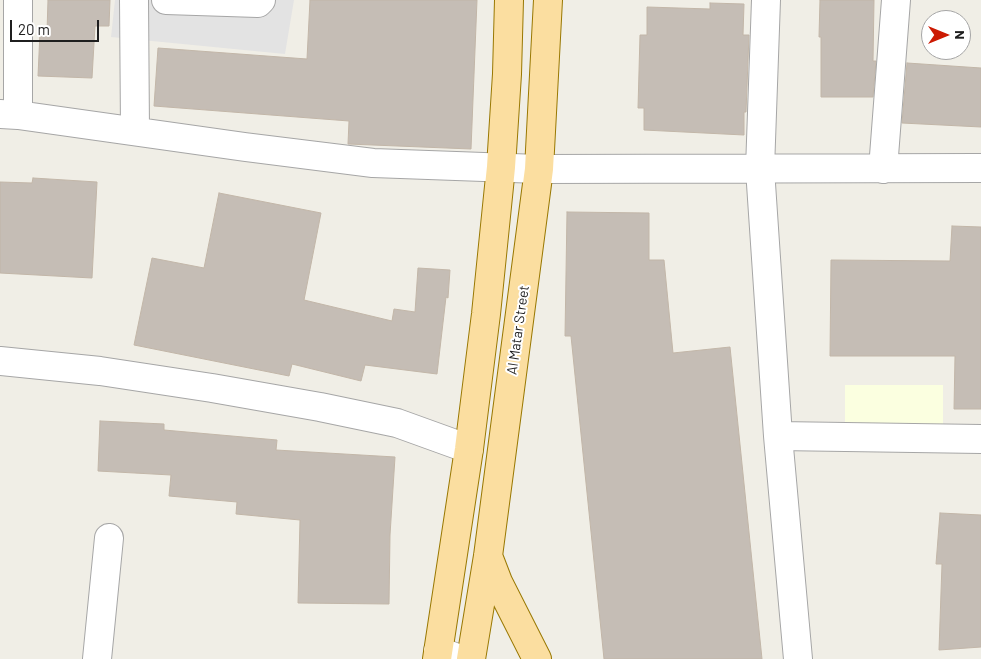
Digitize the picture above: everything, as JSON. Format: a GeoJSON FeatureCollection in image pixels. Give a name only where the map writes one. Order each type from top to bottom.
{"type":"FeatureCollection","features":[{"type":"Feature","properties":{"kind":"main road"},"geometry":{"type":"LineString","coordinates":[[445,656],[501,167],[507,74],[509,0]]}},
{"type":"Feature","properties":{"kind":"main road","name":"Al Matar Street"},"geometry":{"type":"LineString","coordinates":[[471,659],[488,556],[539,169],[548,0]]}},
{"type":"Feature","properties":{"kind":"main road"},"geometry":{"type":"LineString","coordinates":[[488,556],[498,582],[537,659]]}},
{"type":"Feature","properties":{"kind":"street"},"geometry":{"type":"LineString","coordinates":[[18,0],[9,114],[373,163],[539,169],[981,168]]}},
{"type":"Feature","properties":{"kind":"street"},"geometry":{"type":"LineString","coordinates":[[134,0],[135,130]]}},
{"type":"Feature","properties":{"kind":"street"},"geometry":{"type":"LineString","coordinates":[[166,0],[258,3],[261,0]]}},
{"type":"Feature","properties":{"kind":"street"},"geometry":{"type":"LineString","coordinates":[[766,0],[760,169],[778,436],[798,659]]}},
{"type":"Feature","properties":{"kind":"street"},"geometry":{"type":"LineString","coordinates":[[883,169],[896,0]]}},
{"type":"Feature","properties":{"kind":"street"},"geometry":{"type":"LineString","coordinates":[[0,361],[100,371],[320,406],[397,423],[470,449]]}},
{"type":"Feature","properties":{"kind":"street"},"geometry":{"type":"LineString","coordinates":[[778,436],[981,439]]}},
{"type":"Feature","properties":{"kind":"street"},"geometry":{"type":"LineString","coordinates":[[97,659],[109,538]]}},
{"type":"Feature","properties":{"kind":"shaded area"},"geometry":{"type":"Polygon","coordinates":[[[115,0],[294,0],[285,54],[111,37],[115,0]]]}},
{"type":"Feature","properties":{"kind":"shaded area"},"geometry":{"type":"Polygon","coordinates":[[[845,385],[943,385],[943,427],[845,427],[845,385]]]}},
{"type":"Feature","properties":{"kind":"building"},"geometry":{"type":"Polygon","coordinates":[[[48,0],[110,0],[109,26],[95,26],[92,78],[38,76],[40,32],[47,32],[48,0]]]}},
{"type":"Feature","properties":{"kind":"building"},"geometry":{"type":"Polygon","coordinates":[[[310,0],[477,0],[471,149],[348,144],[349,121],[154,106],[158,48],[307,59],[310,0]]]}},
{"type":"Feature","properties":{"kind":"building"},"geometry":{"type":"Polygon","coordinates":[[[820,0],[874,0],[873,61],[876,61],[873,97],[821,97],[820,0]]]}},
{"type":"Feature","properties":{"kind":"building"},"geometry":{"type":"Polygon","coordinates":[[[710,3],[744,4],[743,35],[749,35],[744,135],[644,130],[644,108],[638,108],[640,35],[647,35],[647,7],[710,9],[710,3]]]}},
{"type":"Feature","properties":{"kind":"building"},"geometry":{"type":"Polygon","coordinates":[[[907,63],[981,68],[981,127],[902,123],[907,63]]]}},
{"type":"Feature","properties":{"kind":"building"},"geometry":{"type":"Polygon","coordinates":[[[33,178],[97,182],[92,278],[0,273],[0,182],[32,183],[33,178]]]}},
{"type":"Feature","properties":{"kind":"building"},"geometry":{"type":"Polygon","coordinates":[[[219,193],[321,213],[304,300],[392,321],[394,309],[415,312],[418,268],[450,270],[437,374],[365,365],[361,381],[292,364],[289,376],[134,345],[152,258],[204,268],[219,193]]]}},
{"type":"Feature","properties":{"kind":"building"},"geometry":{"type":"Polygon","coordinates":[[[567,212],[649,213],[649,260],[664,260],[673,353],[730,347],[762,659],[604,659],[571,336],[565,336],[567,212]]]}},
{"type":"Feature","properties":{"kind":"building"},"geometry":{"type":"Polygon","coordinates":[[[952,226],[981,227],[981,409],[954,409],[955,356],[830,356],[831,260],[950,261],[952,226]]]}},
{"type":"Feature","properties":{"kind":"building"},"geometry":{"type":"Polygon","coordinates":[[[100,421],[164,424],[164,430],[277,440],[276,450],[395,457],[390,535],[389,604],[298,603],[300,520],[236,514],[237,502],[169,496],[171,475],[98,471],[100,421]]]}},
{"type":"Feature","properties":{"kind":"building"},"geometry":{"type":"Polygon","coordinates":[[[940,513],[981,515],[981,647],[939,650],[942,564],[936,564],[940,513]]]}}]}
